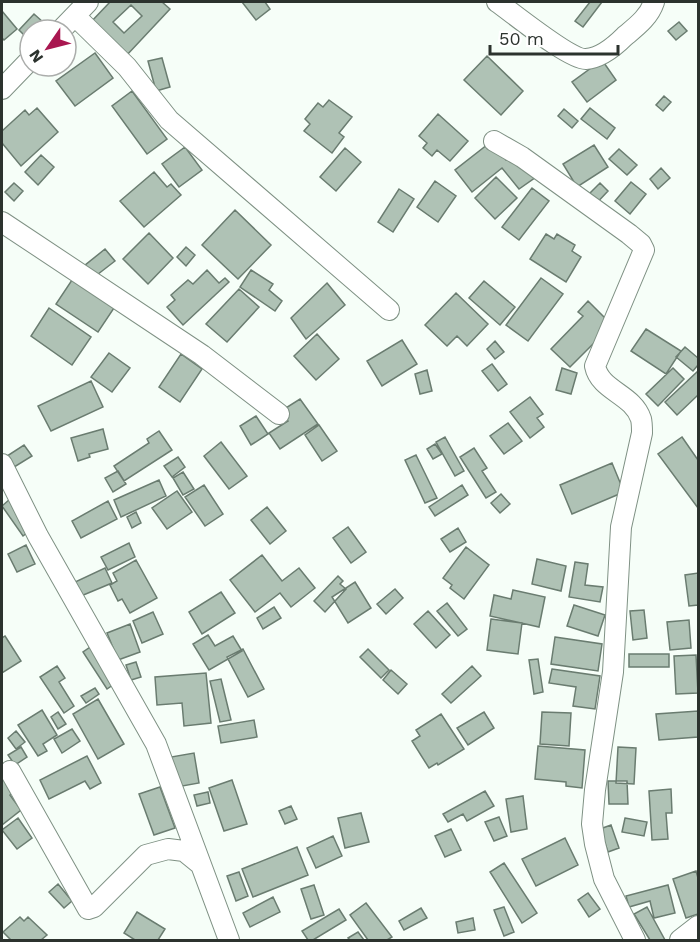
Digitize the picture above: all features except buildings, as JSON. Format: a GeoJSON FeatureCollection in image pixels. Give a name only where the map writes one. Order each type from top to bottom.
{"type":"FeatureCollection","features":[{"type":"Feature","properties":{"kind":"street"},"geometry":{"type":"LineString","coordinates":[[497,2],[569,54],[584,60],[600,56],[620,41],[649,14],[654,2]]}},
{"type":"Feature","properties":{"kind":"street"},"geometry":{"type":"LineString","coordinates":[[81,9],[169,120],[389,310]]}},
{"type":"Feature","properties":{"kind":"street"},"geometry":{"type":"LineString","coordinates":[[2,89],[18,72]]}},
{"type":"Feature","properties":{"kind":"street"},"geometry":{"type":"LineString","coordinates":[[494,141],[522,156],[629,234],[644,250],[595,366],[602,381],[628,400],[641,418],[642,433],[621,527],[613,672],[592,824],[603,879],[635,940]]}},
{"type":"Feature","properties":{"kind":"street"},"geometry":{"type":"LineString","coordinates":[[2,222],[202,355],[279,414]]}},
{"type":"Feature","properties":{"kind":"street"},"geometry":{"type":"LineString","coordinates":[[2,464],[38,536],[156,744],[229,940]]}},
{"type":"Feature","properties":{"kind":"street"},"geometry":{"type":"LineString","coordinates":[[10,771],[88,909],[94,907],[146,855],[168,849],[176,850],[184,852],[200,864]]}},
{"type":"Feature","properties":{"kind":"street"},"geometry":{"type":"LineString","coordinates":[[680,940],[699,926]]}}]}
